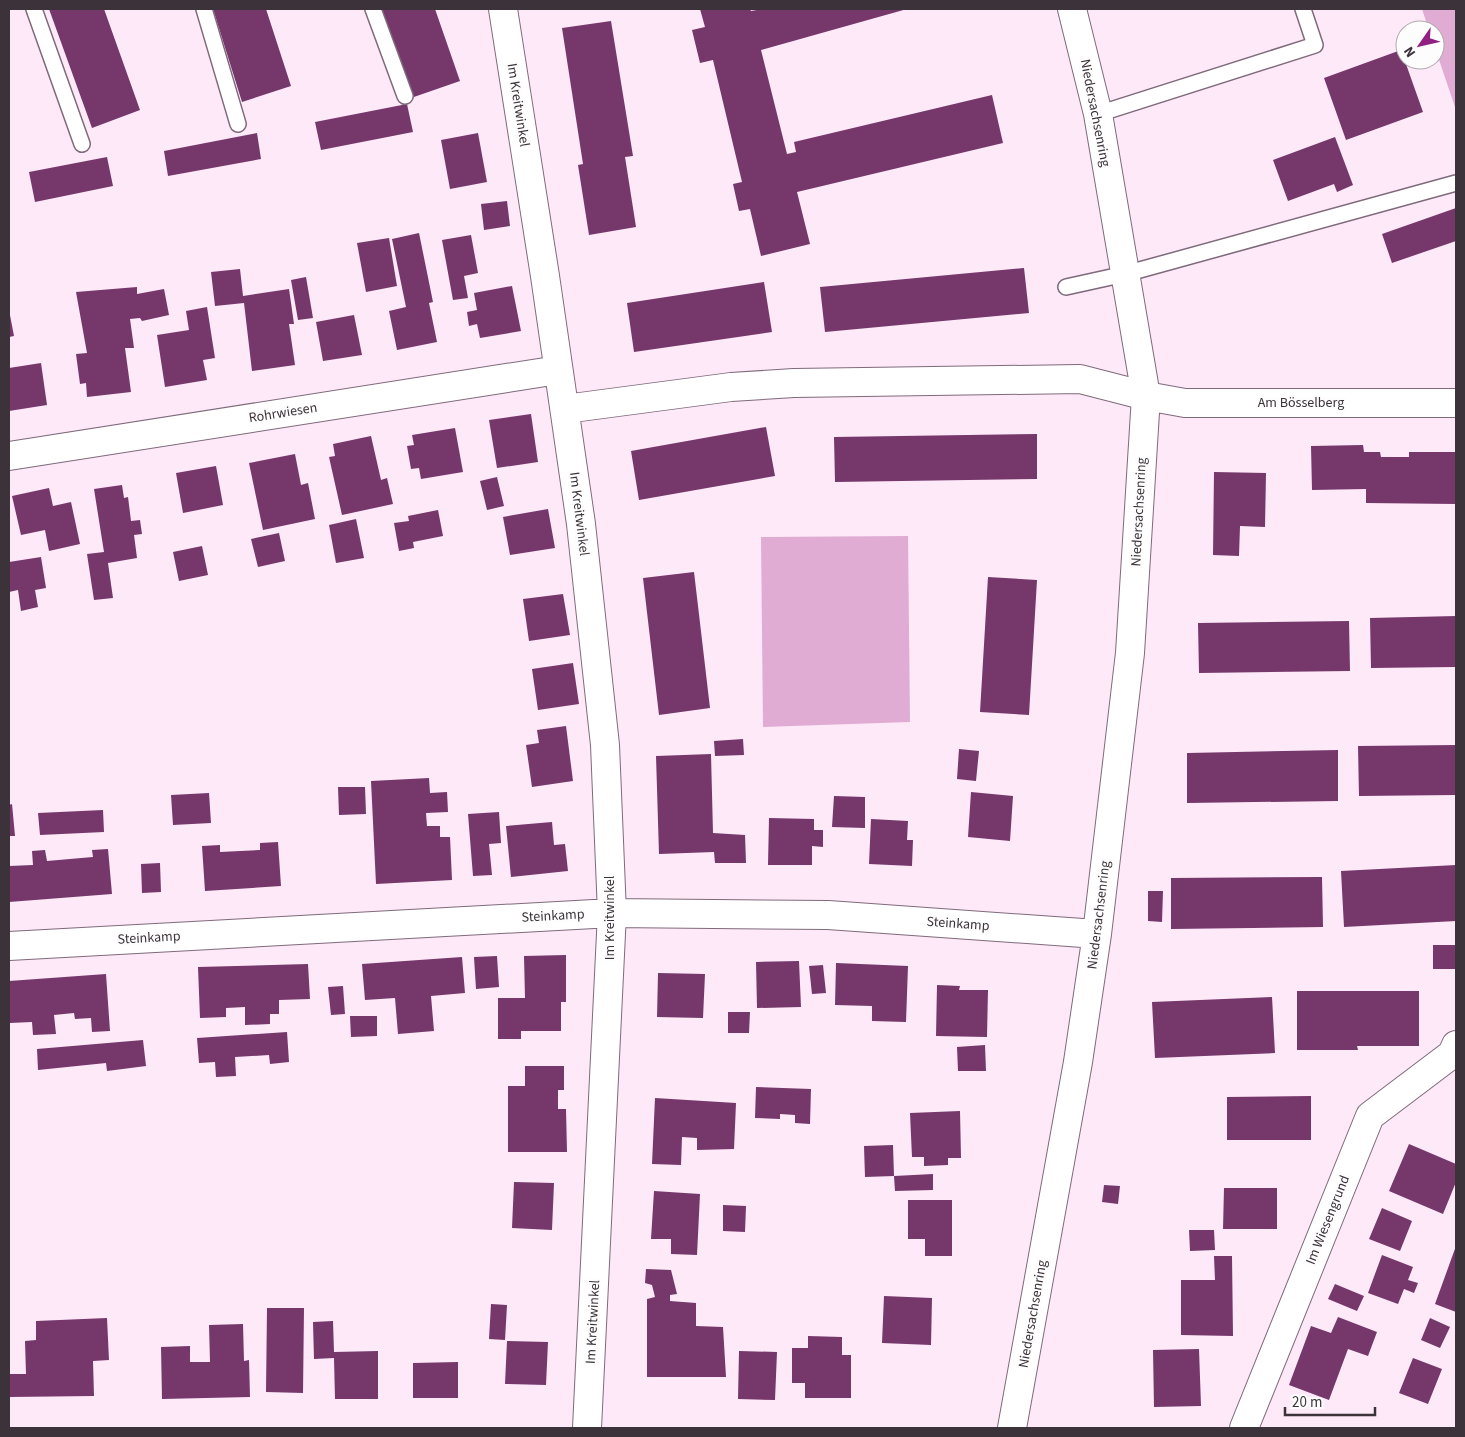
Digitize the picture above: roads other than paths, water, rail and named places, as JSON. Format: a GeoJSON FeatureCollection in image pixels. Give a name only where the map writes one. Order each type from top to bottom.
{"type":"FeatureCollection","features":[{"type":"Feature","properties":{"kind":"street","name":"Im Kreitwinkel"},"geometry":{"type":"LineString","coordinates":[[503,9],[565,409],[581,524],[606,745],[612,913],[588,1428]]}},
{"type":"Feature","properties":{"kind":"street","name":"Niedersachsenring"},"geometry":{"type":"LineString","coordinates":[[1012,1428],[1078,1062],[1097,934],[1130,653],[1146,396],[1122,265],[1098,114],[1072,9]]}},
{"type":"Feature","properties":{"kind":"street","name":"Rohrwiesen"},"geometry":{"type":"LineString","coordinates":[[9,456],[558,370]]}},
{"type":"Feature","properties":{"kind":"street"},"geometry":{"type":"LineString","coordinates":[[565,409],[732,388],[794,383],[1080,379],[1146,396]]}},
{"type":"Feature","properties":{"kind":"street","name":"Am Bösselberg"},"geometry":{"type":"LineString","coordinates":[[1146,396],[1185,403],[1456,403]]}},
{"type":"Feature","properties":{"kind":"street","name":"Steinkamp"},"geometry":{"type":"LineString","coordinates":[[9,946],[612,913],[828,915],[1097,934]]}},
{"type":"Feature","properties":{"kind":"street","name":"Im Wiesengrund"},"geometry":{"type":"LineString","coordinates":[[1244,1428],[1370,1116],[1452,1054],[1456,1046]]}},
{"type":"Feature","properties":{"kind":"lane"},"geometry":{"type":"LineString","coordinates":[[34,9],[82,144]]}},
{"type":"Feature","properties":{"kind":"lane"},"geometry":{"type":"LineString","coordinates":[[204,9],[238,124]]}},
{"type":"Feature","properties":{"kind":"lane"},"geometry":{"type":"LineString","coordinates":[[373,9],[405,96]]}},
{"type":"Feature","properties":{"kind":"lane"},"geometry":{"type":"LineString","coordinates":[[1098,114],[1315,45],[1303,9]]}},
{"type":"Feature","properties":{"kind":"lane"},"geometry":{"type":"LineString","coordinates":[[1066,287],[1125,274],[1456,183]]}}]}
